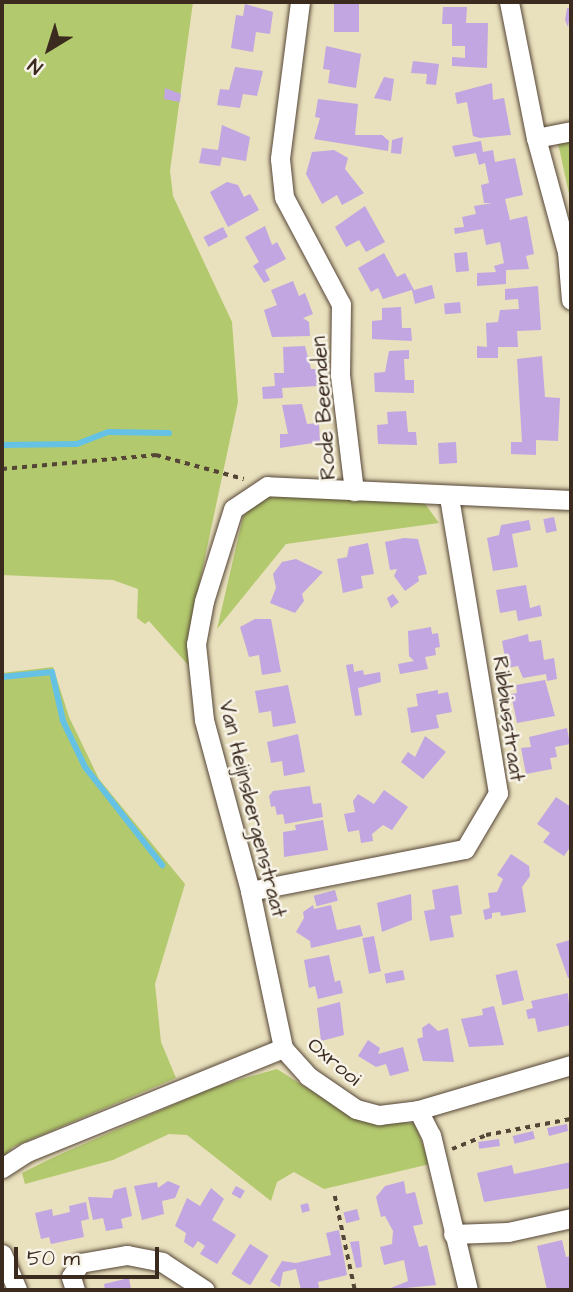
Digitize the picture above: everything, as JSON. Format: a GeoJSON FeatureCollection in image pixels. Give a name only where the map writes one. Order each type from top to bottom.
{"type":"FeatureCollection","features":[{"type":"Feature","properties":{"kind":"street","name":"Rode Beemden"},"geometry":{"type":"LineString","coordinates":[[300,2],[280,159],[284,197],[341,304],[340,375],[354,491]]}},
{"type":"Feature","properties":{"kind":"street"},"geometry":{"type":"LineString","coordinates":[[509,2],[536,138],[567,252],[571,300]]}},
{"type":"Feature","properties":{"kind":"street"},"geometry":{"type":"LineString","coordinates":[[536,138],[571,131]]}},
{"type":"Feature","properties":{"kind":"street"},"geometry":{"type":"LineString","coordinates":[[267,486],[449,497],[571,500]]}},
{"type":"Feature","properties":{"kind":"street","name":"Van Heijnsbergenstraat"},"geometry":{"type":"LineString","coordinates":[[267,486],[233,509],[204,601],[197,644],[204,720],[250,891],[283,1048]]}},
{"type":"Feature","properties":{"kind":"street","name":"Ribbiusstraat"},"geometry":{"type":"LineString","coordinates":[[250,891],[465,849],[498,793],[449,497]]}},
{"type":"Feature","properties":{"kind":"street","name":"Oxrooi"},"geometry":{"type":"LineString","coordinates":[[2,1168],[27,1152],[283,1048],[308,1076],[356,1109],[379,1115],[418,1110],[571,1065]]}},
{"type":"Feature","properties":{"kind":"street"},"geometry":{"type":"LineString","coordinates":[[418,1110],[434,1156],[468,1290]]}},
{"type":"Feature","properties":{"kind":"street"},"geometry":{"type":"LineString","coordinates":[[453,1234],[508,1232],[571,1217]]}},
{"type":"Feature","properties":{"kind":"street"},"geometry":{"type":"LineString","coordinates":[[2,1254],[17,1290]]}},
{"type":"Feature","properties":{"kind":"street"},"geometry":{"type":"LineString","coordinates":[[75,1290],[71,1277],[80,1263],[127,1255],[162,1262],[205,1290]]}},
{"type":"Feature","properties":{"kind":"path"},"geometry":{"type":"LineString","coordinates":[[2,469],[156,455],[267,486]]}},
{"type":"Feature","properties":{"kind":"path"},"geometry":{"type":"LineString","coordinates":[[434,1156],[486,1135],[571,1119]]}},
{"type":"Feature","properties":{"kind":"path"},"geometry":{"type":"LineString","coordinates":[[335,1196],[355,1290]]}},
{"type":"Feature","properties":{"kind":"green space"},"geometry":{"type":"Polygon","coordinates":[[[2,2],[193,2],[170,171],[173,196],[232,322],[238,402],[191,623],[189,666],[149,621],[145,624],[137,618],[138,589],[113,580],[2,575],[2,2]]]}},
{"type":"Feature","properties":{"kind":"green space"},"geometry":{"type":"Polygon","coordinates":[[[571,141],[571,203],[558,143],[571,141]]]}},
{"type":"Feature","properties":{"kind":"green space"},"geometry":{"type":"Polygon","coordinates":[[[261,493],[423,501],[439,523],[286,544],[217,629],[243,517],[261,493]]]}},
{"type":"Feature","properties":{"kind":"green space"},"geometry":{"type":"Polygon","coordinates":[[[53,667],[69,717],[99,779],[185,884],[155,984],[161,1042],[176,1078],[13,1147],[2,1158],[2,673],[53,667]]]}},
{"type":"Feature","properties":{"kind":"green space"},"geometry":{"type":"Polygon","coordinates":[[[277,1069],[349,1115],[415,1124],[430,1164],[324,1189],[294,1172],[277,1182],[271,1201],[187,1135],[169,1134],[113,1160],[25,1184],[22,1173],[54,1157],[214,1087],[277,1069]]]}},
{"type":"Feature","properties":{"kind":"building"},"geometry":{"type":"Polygon","coordinates":[[[334,2],[359,2],[359,32],[334,32],[334,2]]]}},
{"type":"Feature","properties":{"kind":"building"},"geometry":{"type":"Polygon","coordinates":[[[245,4],[273,12],[270,34],[256,32],[253,52],[231,48],[236,15],[243,16],[245,4]]]}},
{"type":"Feature","properties":{"kind":"building"},"geometry":{"type":"Polygon","coordinates":[[[443,7],[467,7],[466,23],[488,23],[487,68],[452,66],[452,57],[465,58],[465,46],[452,46],[452,24],[442,24],[443,7]]]}},
{"type":"Feature","properties":{"kind":"building"},"geometry":{"type":"Polygon","coordinates":[[[567,8],[571,8],[568,27],[565,20],[567,8]]]}},
{"type":"Feature","properties":{"kind":"building"},"geometry":{"type":"Polygon","coordinates":[[[326,46],[361,54],[356,88],[328,83],[330,70],[323,69],[326,46]]]}},
{"type":"Feature","properties":{"kind":"building"},"geometry":{"type":"Polygon","coordinates":[[[413,61],[439,64],[436,85],[426,84],[427,74],[411,73],[413,61]]]}},
{"type":"Feature","properties":{"kind":"building"},"geometry":{"type":"Polygon","coordinates":[[[235,67],[263,71],[257,96],[243,94],[240,108],[217,105],[220,89],[229,90],[235,67]]]}},
{"type":"Feature","properties":{"kind":"building"},"geometry":{"type":"Polygon","coordinates":[[[384,77],[394,79],[391,101],[374,98],[384,77]]]}},
{"type":"Feature","properties":{"kind":"building"},"geometry":{"type":"Polygon","coordinates":[[[492,83],[493,100],[504,98],[511,135],[480,138],[473,136],[467,102],[457,104],[455,93],[492,83]]]}},
{"type":"Feature","properties":{"kind":"building"},"geometry":{"type":"Polygon","coordinates":[[[165,88],[181,94],[180,102],[164,99],[165,88]]]}},
{"type":"Feature","properties":{"kind":"building"},"geometry":{"type":"Polygon","coordinates":[[[318,99],[358,104],[355,135],[382,135],[389,141],[388,151],[314,139],[320,118],[315,117],[318,99]]]}},
{"type":"Feature","properties":{"kind":"building"},"geometry":{"type":"Polygon","coordinates":[[[222,125],[250,137],[246,161],[222,157],[220,166],[199,163],[202,148],[218,150],[222,125]]]}},
{"type":"Feature","properties":{"kind":"building"},"geometry":{"type":"Polygon","coordinates":[[[403,137],[401,154],[391,153],[392,140],[403,137]]]}},
{"type":"Feature","properties":{"kind":"building"},"geometry":{"type":"Polygon","coordinates":[[[481,141],[483,152],[493,150],[495,162],[515,158],[523,195],[505,199],[510,220],[527,216],[534,254],[526,256],[529,269],[506,270],[506,284],[477,286],[477,273],[496,272],[494,266],[504,263],[500,242],[486,245],[483,229],[455,234],[454,228],[464,227],[462,217],[476,214],[474,206],[493,203],[484,203],[481,185],[489,183],[485,163],[479,165],[476,153],[455,157],[452,146],[481,141]]]}},
{"type":"Feature","properties":{"kind":"building"},"geometry":{"type":"Polygon","coordinates":[[[334,150],[348,158],[345,169],[364,193],[342,205],[337,195],[322,204],[306,174],[312,152],[334,150]]]}},
{"type":"Feature","properties":{"kind":"building"},"geometry":{"type":"Polygon","coordinates":[[[227,182],[238,185],[244,197],[250,194],[259,210],[228,227],[210,192],[227,182]]]}},
{"type":"Feature","properties":{"kind":"building"},"geometry":{"type":"Polygon","coordinates":[[[365,206],[385,242],[366,252],[359,240],[346,247],[335,227],[365,206]]]}},
{"type":"Feature","properties":{"kind":"building"},"geometry":{"type":"Polygon","coordinates":[[[265,226],[272,245],[277,242],[286,259],[265,270],[270,280],[264,283],[253,266],[259,262],[245,237],[265,226]]]}},
{"type":"Feature","properties":{"kind":"building"},"geometry":{"type":"Polygon","coordinates":[[[223,227],[228,237],[208,247],[203,237],[223,227]]]}},
{"type":"Feature","properties":{"kind":"building"},"geometry":{"type":"Polygon","coordinates":[[[467,252],[469,271],[456,272],[454,253],[467,252]]]}},
{"type":"Feature","properties":{"kind":"building"},"geometry":{"type":"Polygon","coordinates":[[[384,253],[397,277],[405,273],[414,290],[432,285],[435,298],[415,304],[412,290],[383,299],[378,288],[371,292],[358,268],[384,253]]]}},
{"type":"Feature","properties":{"kind":"building"},"geometry":{"type":"Polygon","coordinates":[[[293,281],[299,296],[305,293],[313,314],[303,318],[309,322],[310,336],[272,337],[264,310],[277,305],[271,290],[293,281]]]}},
{"type":"Feature","properties":{"kind":"building"},"geometry":{"type":"Polygon","coordinates":[[[538,286],[541,330],[517,331],[518,347],[498,347],[498,358],[477,358],[477,346],[487,347],[486,323],[498,322],[500,310],[519,309],[518,299],[505,300],[505,289],[538,286]]]}},
{"type":"Feature","properties":{"kind":"building"},"geometry":{"type":"Polygon","coordinates":[[[460,302],[461,313],[445,314],[444,303],[460,302]]]}},
{"type":"Feature","properties":{"kind":"building"},"geometry":{"type":"Polygon","coordinates":[[[401,307],[402,328],[411,328],[412,341],[372,339],[372,321],[382,320],[382,308],[401,307]]]}},
{"type":"Feature","properties":{"kind":"building"},"geometry":{"type":"Polygon","coordinates":[[[305,346],[311,369],[316,369],[317,386],[282,388],[283,398],[263,399],[262,387],[275,386],[274,373],[284,373],[283,347],[305,346]]]}},
{"type":"Feature","properties":{"kind":"building"},"geometry":{"type":"Polygon","coordinates":[[[409,350],[409,359],[404,359],[405,380],[414,380],[414,393],[375,392],[374,373],[385,372],[389,351],[409,350]]]}},
{"type":"Feature","properties":{"kind":"building"},"geometry":{"type":"Polygon","coordinates":[[[542,356],[545,397],[560,398],[558,441],[536,440],[536,455],[511,454],[511,442],[522,442],[517,359],[542,356]]]}},
{"type":"Feature","properties":{"kind":"building"},"geometry":{"type":"Polygon","coordinates":[[[302,404],[307,424],[319,423],[320,442],[280,448],[280,434],[288,434],[282,405],[302,404]]]}},
{"type":"Feature","properties":{"kind":"building"},"geometry":{"type":"Polygon","coordinates":[[[406,411],[408,432],[416,432],[417,445],[378,444],[377,425],[388,424],[387,412],[406,411]]]}},
{"type":"Feature","properties":{"kind":"building"},"geometry":{"type":"Polygon","coordinates":[[[456,442],[457,463],[439,464],[438,443],[456,442]]]}},
{"type":"Feature","properties":{"kind":"building"},"geometry":{"type":"Polygon","coordinates":[[[554,517],[557,531],[546,533],[543,519],[554,517]]]}},
{"type":"Feature","properties":{"kind":"building"},"geometry":{"type":"Polygon","coordinates":[[[529,520],[531,530],[512,534],[518,567],[493,571],[487,538],[499,535],[501,525],[529,520]]]}},
{"type":"Feature","properties":{"kind":"building"},"geometry":{"type":"Polygon","coordinates":[[[404,538],[418,539],[427,574],[418,576],[419,581],[405,591],[394,576],[397,569],[390,570],[385,542],[404,538]]]}},
{"type":"Feature","properties":{"kind":"building"},"geometry":{"type":"Polygon","coordinates":[[[368,543],[374,574],[361,576],[363,588],[343,593],[337,559],[347,557],[349,547],[368,543]]]}},
{"type":"Feature","properties":{"kind":"building"},"geometry":{"type":"Polygon","coordinates":[[[296,559],[323,572],[302,594],[304,601],[295,613],[270,603],[276,588],[273,574],[282,562],[296,559]]]}},
{"type":"Feature","properties":{"kind":"building"},"geometry":{"type":"Polygon","coordinates":[[[526,585],[530,608],[540,605],[542,616],[518,621],[516,610],[500,613],[496,590],[526,585]]]}},
{"type":"Feature","properties":{"kind":"building"},"geometry":{"type":"Polygon","coordinates":[[[393,594],[399,602],[391,608],[387,598],[393,594]]]}},
{"type":"Feature","properties":{"kind":"building"},"geometry":{"type":"Polygon","coordinates":[[[255,619],[271,619],[281,672],[262,675],[259,655],[249,657],[240,627],[255,619]]]}},
{"type":"Feature","properties":{"kind":"building"},"geometry":{"type":"Polygon","coordinates":[[[431,627],[432,634],[438,633],[440,647],[435,648],[436,655],[425,657],[428,669],[400,674],[398,664],[414,661],[409,656],[408,631],[431,627]]]}},
{"type":"Feature","properties":{"kind":"building"},"geometry":{"type":"Polygon","coordinates":[[[528,634],[529,642],[541,640],[544,660],[554,658],[557,679],[547,681],[546,674],[523,678],[518,666],[507,668],[502,641],[528,634]]]}},
{"type":"Feature","properties":{"kind":"building"},"geometry":{"type":"Polygon","coordinates":[[[353,664],[354,672],[363,670],[364,675],[380,672],[381,682],[358,688],[362,715],[355,716],[346,665],[353,664]]]}},
{"type":"Feature","properties":{"kind":"building"},"geometry":{"type":"Polygon","coordinates":[[[545,680],[555,716],[517,723],[511,694],[517,693],[516,685],[545,680]]]}},
{"type":"Feature","properties":{"kind":"building"},"geometry":{"type":"Polygon","coordinates":[[[288,685],[296,723],[273,727],[271,711],[259,713],[255,691],[288,685]]]}},
{"type":"Feature","properties":{"kind":"building"},"geometry":{"type":"Polygon","coordinates":[[[438,690],[438,694],[448,692],[452,712],[436,715],[439,728],[411,733],[407,708],[418,706],[416,694],[438,690]]]}},
{"type":"Feature","properties":{"kind":"building"},"geometry":{"type":"Polygon","coordinates":[[[567,728],[570,744],[555,747],[557,757],[550,758],[552,769],[526,774],[521,748],[531,747],[529,737],[567,728]]]}},
{"type":"Feature","properties":{"kind":"building"},"geometry":{"type":"Polygon","coordinates":[[[298,734],[305,772],[284,776],[282,761],[271,763],[267,742],[298,734]]]}},
{"type":"Feature","properties":{"kind":"building"},"geometry":{"type":"Polygon","coordinates":[[[425,736],[446,752],[423,779],[401,762],[408,752],[415,757],[425,736]]]}},
{"type":"Feature","properties":{"kind":"building"},"geometry":{"type":"Polygon","coordinates":[[[310,786],[313,804],[321,803],[323,817],[285,824],[283,814],[277,815],[275,806],[271,807],[269,796],[273,791],[310,786]]]}},
{"type":"Feature","properties":{"kind":"building"},"geometry":{"type":"Polygon","coordinates":[[[384,790],[408,807],[392,830],[383,825],[372,834],[373,841],[361,843],[359,830],[348,832],[344,814],[355,812],[353,801],[358,794],[374,804],[384,790]]]}},
{"type":"Feature","properties":{"kind":"building"},"geometry":{"type":"Polygon","coordinates":[[[556,797],[571,807],[571,846],[564,856],[543,842],[550,833],[537,824],[556,797]]]}},
{"type":"Feature","properties":{"kind":"building"},"geometry":{"type":"Polygon","coordinates":[[[323,820],[328,850],[284,857],[283,832],[296,830],[295,825],[323,820]]]}},
{"type":"Feature","properties":{"kind":"building"},"geometry":{"type":"Polygon","coordinates":[[[511,854],[529,866],[530,876],[522,887],[526,912],[501,916],[500,912],[492,913],[492,918],[485,920],[483,910],[490,908],[488,893],[497,892],[503,879],[497,875],[511,854]]]}},
{"type":"Feature","properties":{"kind":"building"},"geometry":{"type":"Polygon","coordinates":[[[458,885],[462,914],[450,916],[454,937],[430,941],[424,911],[435,909],[432,890],[458,885]]]}},
{"type":"Feature","properties":{"kind":"building"},"geometry":{"type":"Polygon","coordinates":[[[335,890],[338,901],[317,906],[314,896],[335,890]]]}},
{"type":"Feature","properties":{"kind":"building"},"geometry":{"type":"Polygon","coordinates":[[[411,894],[412,920],[382,932],[377,903],[411,894]]]}},
{"type":"Feature","properties":{"kind":"building"},"geometry":{"type":"Polygon","coordinates":[[[313,905],[314,909],[331,905],[337,930],[360,925],[363,936],[311,948],[310,941],[296,932],[304,918],[303,912],[313,905]]]}},
{"type":"Feature","properties":{"kind":"building"},"geometry":{"type":"Polygon","coordinates":[[[374,936],[381,971],[369,974],[362,938],[374,936]]]}},
{"type":"Feature","properties":{"kind":"building"},"geometry":{"type":"Polygon","coordinates":[[[570,940],[571,977],[568,978],[556,944],[570,940]]]}},
{"type":"Feature","properties":{"kind":"building"},"geometry":{"type":"Polygon","coordinates":[[[329,955],[335,982],[340,980],[343,993],[318,999],[315,986],[309,988],[304,960],[329,955]]]}},
{"type":"Feature","properties":{"kind":"building"},"geometry":{"type":"Polygon","coordinates":[[[403,970],[405,980],[386,983],[384,974],[403,970]]]}},
{"type":"Feature","properties":{"kind":"building"},"geometry":{"type":"Polygon","coordinates":[[[517,970],[524,1000],[503,1005],[496,975],[517,970]]]}},
{"type":"Feature","properties":{"kind":"building"},"geometry":{"type":"Polygon","coordinates":[[[568,993],[571,1025],[538,1032],[535,1018],[528,1019],[526,1010],[533,1008],[531,1001],[568,993]]]}},
{"type":"Feature","properties":{"kind":"building"},"geometry":{"type":"Polygon","coordinates":[[[340,1002],[344,1035],[321,1041],[317,1008],[340,1002]]]}},
{"type":"Feature","properties":{"kind":"building"},"geometry":{"type":"Polygon","coordinates":[[[494,1006],[504,1045],[469,1047],[461,1019],[483,1015],[482,1009],[494,1006]]]}},
{"type":"Feature","properties":{"kind":"building"},"geometry":{"type":"Polygon","coordinates":[[[429,1023],[438,1031],[448,1028],[454,1062],[423,1061],[417,1039],[423,1037],[422,1028],[429,1023]]]}},
{"type":"Feature","properties":{"kind":"building"},"geometry":{"type":"Polygon","coordinates":[[[368,1040],[380,1048],[378,1054],[403,1047],[409,1071],[390,1076],[386,1064],[376,1067],[358,1056],[368,1040]]]}},
{"type":"Feature","properties":{"kind":"building"},"geometry":{"type":"Polygon","coordinates":[[[567,1124],[568,1131],[549,1136],[547,1128],[567,1124]]]}},
{"type":"Feature","properties":{"kind":"building"},"geometry":{"type":"Polygon","coordinates":[[[533,1131],[535,1139],[515,1144],[513,1136],[533,1131]]]}},
{"type":"Feature","properties":{"kind":"building"},"geometry":{"type":"Polygon","coordinates":[[[499,1139],[500,1146],[479,1149],[478,1142],[499,1139]]]}},
{"type":"Feature","properties":{"kind":"building"},"geometry":{"type":"Polygon","coordinates":[[[571,1162],[571,1188],[484,1202],[477,1173],[512,1165],[514,1174],[571,1162]]]}},
{"type":"Feature","properties":{"kind":"building"},"geometry":{"type":"Polygon","coordinates":[[[168,1181],[180,1186],[175,1198],[162,1201],[164,1214],[142,1220],[134,1186],[157,1182],[158,1188],[168,1181]]]}},
{"type":"Feature","properties":{"kind":"building"},"geometry":{"type":"Polygon","coordinates":[[[404,1181],[406,1194],[415,1192],[423,1224],[413,1226],[419,1247],[427,1245],[436,1285],[386,1290],[408,1281],[404,1260],[384,1265],[380,1247],[392,1244],[393,1231],[385,1216],[381,1217],[376,1197],[385,1186],[404,1181]]]}},
{"type":"Feature","properties":{"kind":"building"},"geometry":{"type":"Polygon","coordinates":[[[236,1186],[245,1191],[240,1199],[232,1194],[236,1186]]]}},
{"type":"Feature","properties":{"kind":"building"},"geometry":{"type":"Polygon","coordinates":[[[126,1187],[132,1216],[121,1219],[123,1228],[106,1231],[103,1218],[93,1220],[88,1197],[112,1198],[114,1190],[126,1187]]]}},
{"type":"Feature","properties":{"kind":"building"},"geometry":{"type":"Polygon","coordinates":[[[211,1188],[224,1199],[212,1220],[236,1235],[217,1264],[200,1254],[205,1246],[198,1241],[193,1248],[184,1242],[186,1233],[175,1226],[187,1198],[200,1206],[211,1188]]]}},
{"type":"Feature","properties":{"kind":"building"},"geometry":{"type":"Polygon","coordinates":[[[86,1202],[89,1219],[81,1221],[84,1237],[51,1244],[49,1237],[41,1239],[35,1213],[52,1209],[53,1216],[70,1212],[69,1206],[86,1202]]]}},
{"type":"Feature","properties":{"kind":"building"},"geometry":{"type":"Polygon","coordinates":[[[308,1203],[310,1211],[302,1213],[300,1205],[308,1203]]]}},
{"type":"Feature","properties":{"kind":"building"},"geometry":{"type":"Polygon","coordinates":[[[357,1209],[360,1220],[346,1223],[343,1213],[357,1209]]]}},
{"type":"Feature","properties":{"kind":"building"},"geometry":{"type":"Polygon","coordinates":[[[339,1230],[347,1275],[318,1282],[319,1288],[310,1290],[301,1290],[296,1269],[283,1272],[280,1287],[270,1281],[282,1261],[296,1263],[331,1255],[326,1233],[339,1230]]]}},
{"type":"Feature","properties":{"kind":"building"},"geometry":{"type":"Polygon","coordinates":[[[562,1240],[566,1257],[571,1256],[571,1290],[547,1290],[537,1246],[562,1240]]]}},
{"type":"Feature","properties":{"kind":"building"},"geometry":{"type":"Polygon","coordinates":[[[359,1241],[362,1267],[356,1268],[350,1242],[359,1241]]]}},
{"type":"Feature","properties":{"kind":"building"},"geometry":{"type":"Polygon","coordinates":[[[250,1244],[269,1256],[250,1285],[231,1274],[250,1244]]]}},
{"type":"Feature","properties":{"kind":"building"},"geometry":{"type":"Polygon","coordinates":[[[129,1278],[131,1289],[139,1290],[105,1290],[104,1284],[129,1278]]]}},
{"type":"Feature","properties":{"kind":"waterway"},"geometry":{"type":"LineString","coordinates":[[2,445],[77,444],[109,432],[169,433]]}},
{"type":"Feature","properties":{"kind":"waterway"},"geometry":{"type":"LineString","coordinates":[[2,677],[52,672],[63,721],[85,767],[162,865]]}}]}
